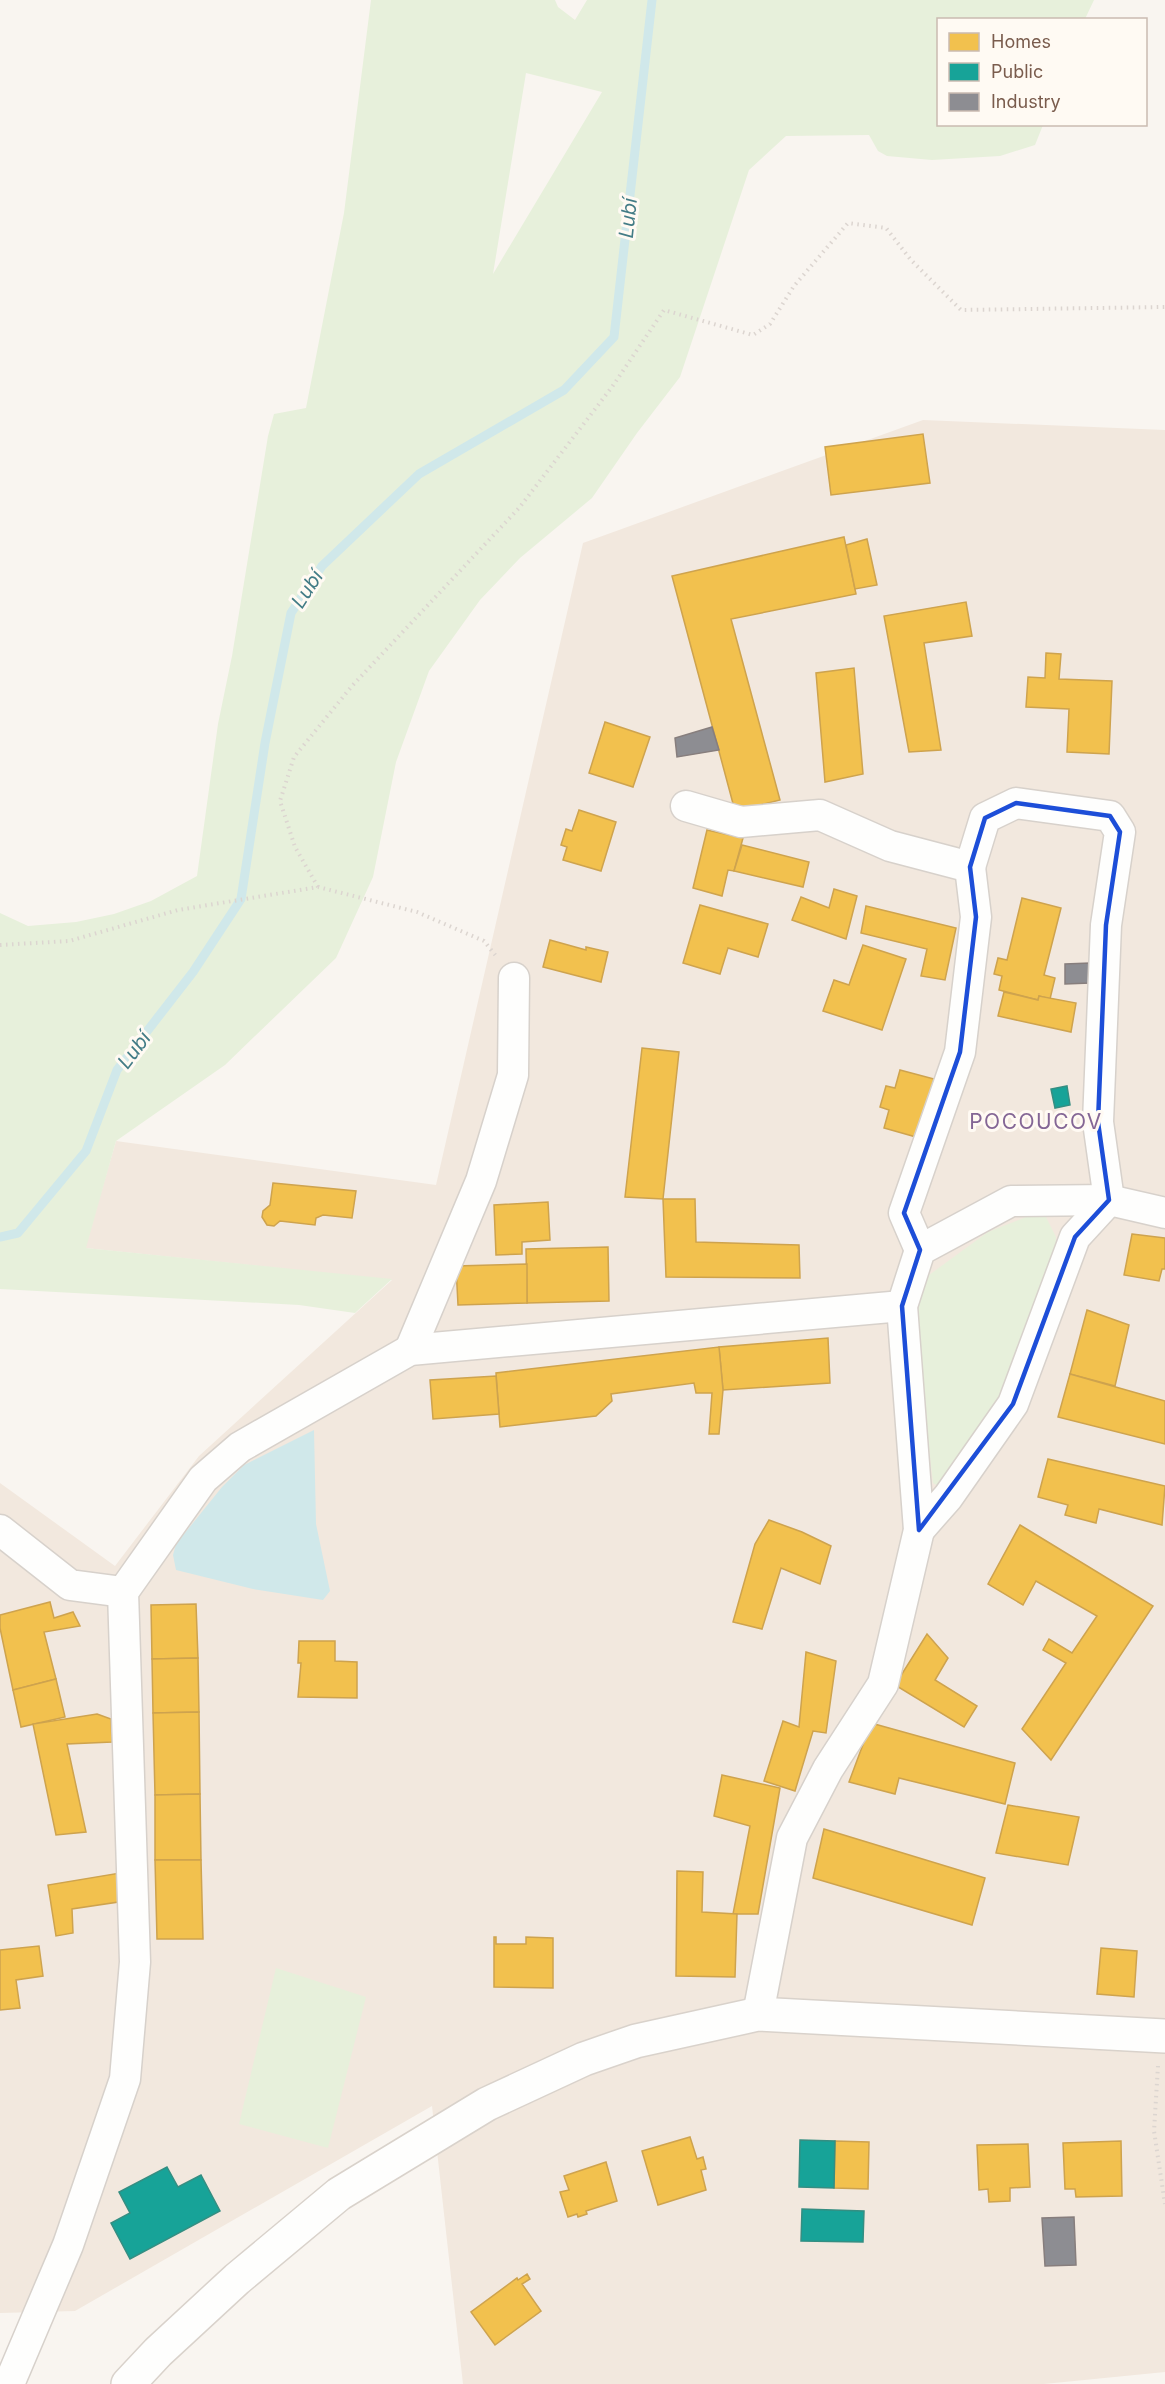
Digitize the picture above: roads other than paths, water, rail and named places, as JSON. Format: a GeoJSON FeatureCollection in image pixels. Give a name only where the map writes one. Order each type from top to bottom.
{"type":"FeatureCollection","features":[{"type":"Feature","properties":{"kind":"main road"},"geometry":{"type":"LineString","coordinates":[[128,2384],[158,2352],[237,2279],[339,2194],[487,2104],[584,2059],[626,2044],[758,2014],[1163,2036]]}},
{"type":"Feature","properties":{"kind":"street"},"geometry":{"type":"LineString","coordinates":[[758,2014],[792,1838],[828,1769],[883,1684],[919,1530],[902,1306],[920,1250],[904,1213],[960,1052],[976,917],[970,867],[985,818],[1016,803],[1110,816],[1120,832],[1106,926],[1098,1122],[1109,1200]]}},
{"type":"Feature","properties":{"kind":"street"},"geometry":{"type":"LineString","coordinates":[[686,806],[741,822],[820,815],[890,846],[970,867]]}},
{"type":"Feature","properties":{"kind":"street"},"geometry":{"type":"LineString","coordinates":[[410,1350],[481,1181],[513,1075],[514,978]]}},
{"type":"Feature","properties":{"kind":"street"},"geometry":{"type":"LineString","coordinates":[[919,1530],[948,1497],[1012,1404],[1075,1237],[1109,1200]]}},
{"type":"Feature","properties":{"kind":"street"},"geometry":{"type":"LineString","coordinates":[[920,1250],[1011,1201],[1109,1200],[1165,1213]]}},
{"type":"Feature","properties":{"kind":"street"},"geometry":{"type":"LineString","coordinates":[[9,2384],[68,2245],[125,2079],[135,1962],[123,1592],[203,1479],[233,1454],[410,1350],[902,1306]]}},
{"type":"Feature","properties":{"kind":"street"},"geometry":{"type":"LineString","coordinates":[[0,1530],[70,1585],[123,1592]]}},
{"type":"Feature","properties":{"kind":"water"},"geometry":{"type":"Polygon","coordinates":[[[314,1430],[316,1524],[330,1591],[323,1600],[253,1589],[176,1570],[173,1555],[176,1544],[222,1487],[244,1465],[314,1430]]]}},
{"type":"Feature","properties":{"kind":"waterway","name":"Lubí"},"geometry":{"type":"LineString","coordinates":[[0,1237],[18,1233],[86,1151],[117,1070],[193,972],[241,899],[265,743],[291,613],[322,566],[419,474],[564,390],[614,337],[652,0]]}},
{"type":"Feature","properties":{"kind":"district","name":"POCOUCOV"},"geometry":{"type":"Point","coordinates":[1036,1121]}}]}
